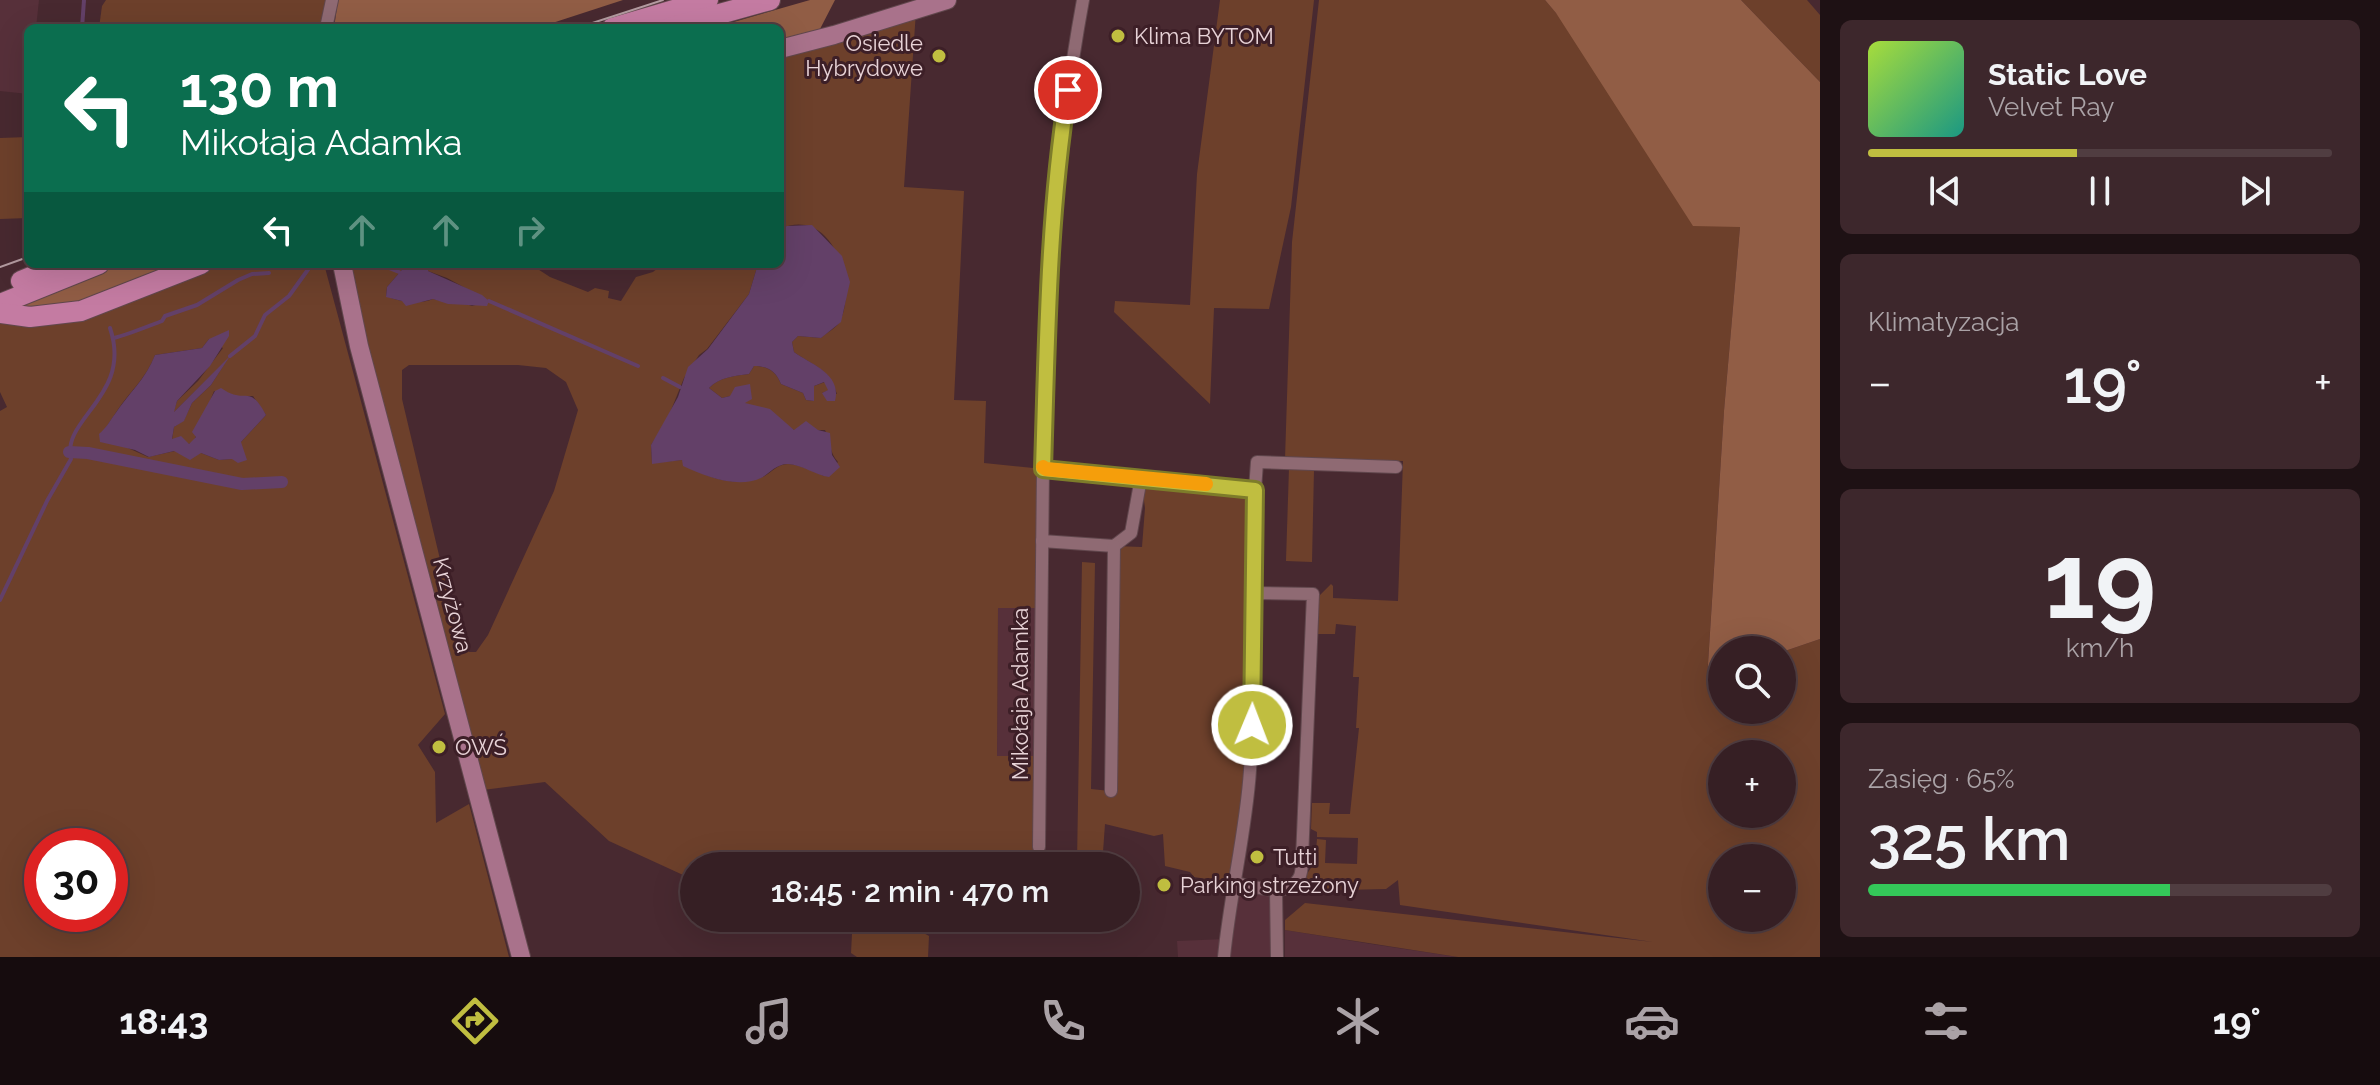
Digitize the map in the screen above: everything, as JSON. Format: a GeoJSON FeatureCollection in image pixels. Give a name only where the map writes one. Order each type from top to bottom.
{"type":"FeatureCollection","features":[{"type":"Feature","properties":{"kind":"main road"},"geometry":{"type":"LineString","coordinates":[[626,24],[708,0]]}},
{"type":"Feature","properties":{"kind":"main road"},"geometry":{"type":"LineString","coordinates":[[683,24],[770,0]]}},
{"type":"Feature","properties":{"kind":"main road"},"geometry":{"type":"LineString","coordinates":[[0,290],[52,268]]}},
{"type":"Feature","properties":{"kind":"main road"},"geometry":{"type":"LineString","coordinates":[[0,304],[89,268]]}},
{"type":"Feature","properties":{"kind":"main road"},"geometry":{"type":"LineString","coordinates":[[0,313],[30,317],[81,311],[191,268]]}},
{"type":"Feature","properties":{"kind":"street"},"geometry":{"type":"LineString","coordinates":[[327,24],[332,0]]}},
{"type":"Feature","properties":{"kind":"street"},"geometry":{"type":"LineString","coordinates":[[784,48],[947,0]]}},
{"type":"Feature","properties":{"kind":"street","name":"Mikołaja Adamka"},"geometry":{"type":"LineString","coordinates":[[1039,847],[1046,336],[1063,116],[1083,0]]}},
{"type":"Feature","properties":{"kind":"street","name":"Krzyżowa"},"geometry":{"type":"LineString","coordinates":[[343,268],[359,346],[521,957]]}},
{"type":"Feature","properties":{"kind":"street"},"geometry":{"type":"LineString","coordinates":[[1224,957],[1227,916],[1250,772],[1257,462],[1396,467]]}},
{"type":"Feature","properties":{"kind":"street"},"geometry":{"type":"LineString","coordinates":[[1043,469],[1255,490]]}},
{"type":"Feature","properties":{"kind":"street"},"geometry":{"type":"LineString","coordinates":[[1042,541],[1114,546],[1131,533],[1141,478]]}},
{"type":"Feature","properties":{"kind":"street"},"geometry":{"type":"LineString","coordinates":[[1111,791],[1114,546]]}},
{"type":"Feature","properties":{"kind":"street"},"geometry":{"type":"LineString","coordinates":[[1233,883],[1276,891],[1291,886],[1299,878],[1302,859],[1313,594],[1255,593]]}},
{"type":"Feature","properties":{"kind":"street"},"geometry":{"type":"LineString","coordinates":[[1276,891],[1277,957]]}},
{"type":"Feature","properties":{"kind":"shaded area"},"geometry":{"type":"Polygon","coordinates":[[[0,0],[39,0],[36,24],[24,24],[24,94],[0,91],[0,0]]]}},
{"type":"Feature","properties":{"kind":"shaded area"},"geometry":{"type":"Polygon","coordinates":[[[106,0],[329,0],[323,24],[100,24],[106,0]]]}},
{"type":"Feature","properties":{"kind":"shaded area"},"geometry":{"type":"Polygon","coordinates":[[[338,0],[623,0],[549,24],[335,24],[338,0]]]}},
{"type":"Feature","properties":{"kind":"shaded area"},"geometry":{"type":"Polygon","coordinates":[[[810,0],[835,0],[820,29],[784,40],[784,24],[727,24],[810,0]]]}},
{"type":"Feature","properties":{"kind":"shaded area"},"geometry":{"type":"Polygon","coordinates":[[[1220,0],[1314,0],[1291,207],[1269,309],[1214,308],[1210,404],[1114,312],[1115,301],[1190,305],[1197,174],[1220,0]]]}},
{"type":"Feature","properties":{"kind":"shaded area"},"geometry":{"type":"Polygon","coordinates":[[[1319,0],[1545,0],[1740,227],[1708,636],[1708,724],[1796,724],[1796,647],[1820,639],[1820,957],[1458,957],[1285,930],[1285,920],[1305,903],[1653,942],[1400,905],[1398,880],[1386,889],[1301,891],[1300,884],[1315,862],[1317,839],[1326,840],[1325,863],[1357,864],[1358,838],[1317,837],[1317,832],[1311,829],[1312,803],[1330,803],[1329,814],[1350,814],[1359,728],[1356,728],[1359,677],[1353,677],[1356,626],[1336,624],[1335,634],[1318,634],[1319,596],[1331,584],[1333,598],[1398,601],[1403,461],[1285,459],[1292,242],[1319,0]]]}},
{"type":"Feature","properties":{"kind":"shaded area"},"geometry":{"type":"Polygon","coordinates":[[[1545,0],[1741,0],[1820,82],[1820,639],[1796,647],[1796,636],[1710,636],[1740,227],[1693,226],[1545,0]]]}},
{"type":"Feature","properties":{"kind":"shaded area"},"geometry":{"type":"Polygon","coordinates":[[[1741,0],[1807,0],[1820,15],[1820,82],[1741,0]]]}},
{"type":"Feature","properties":{"kind":"shaded area"},"geometry":{"type":"Polygon","coordinates":[[[916,11],[904,187],[964,191],[954,400],[986,401],[984,463],[1043,469],[1041,608],[998,608],[997,756],[1040,756],[1037,852],[680,852],[680,874],[609,841],[545,782],[483,790],[346,268],[404,268],[387,287],[386,296],[409,302],[433,299],[472,306],[489,301],[428,271],[428,268],[536,268],[588,292],[595,288],[609,291],[608,298],[621,301],[636,277],[658,268],[757,268],[749,294],[684,378],[667,420],[651,445],[652,463],[682,460],[709,476],[739,482],[760,478],[788,464],[824,476],[838,462],[825,430],[794,430],[730,396],[722,398],[709,388],[722,379],[749,374],[754,366],[770,370],[781,384],[803,393],[806,400],[814,401],[814,386],[825,382],[829,390],[822,393],[837,394],[825,373],[794,352],[792,342],[798,336],[821,338],[840,321],[845,305],[843,269],[827,238],[814,228],[798,225],[784,228],[784,48],[916,11]],[[409,365],[402,370],[402,399],[457,631],[469,652],[476,652],[488,635],[554,491],[578,410],[566,382],[546,368],[518,365],[409,365]]]}},
{"type":"Feature","properties":{"kind":"shaded area"},"geometry":{"type":"Polygon","coordinates":[[[24,137],[24,218],[0,219],[0,138],[24,137]]]}},
{"type":"Feature","properties":{"kind":"shaded area"},"geometry":{"type":"Polygon","coordinates":[[[812,225],[842,256],[850,282],[841,322],[821,338],[798,336],[792,342],[794,352],[830,377],[836,392],[835,401],[827,401],[822,393],[828,390],[824,382],[814,386],[814,401],[806,400],[803,393],[781,384],[774,373],[759,366],[754,366],[749,374],[723,379],[709,388],[722,398],[730,396],[735,387],[750,384],[752,399],[745,403],[770,409],[794,430],[806,421],[818,430],[830,433],[832,455],[840,467],[829,477],[784,464],[761,478],[731,482],[683,466],[682,460],[652,464],[651,445],[678,397],[688,367],[708,349],[749,294],[757,268],[784,268],[784,227],[812,225]]]}},
{"type":"Feature","properties":{"kind":"shaded area"},"geometry":{"type":"Polygon","coordinates":[[[108,268],[172,268],[103,295],[59,307],[16,308],[108,268]]]}},
{"type":"Feature","properties":{"kind":"shaded area"},"geometry":{"type":"Polygon","coordinates":[[[215,268],[325,268],[445,714],[418,745],[435,772],[436,823],[469,804],[509,957],[0,957],[0,411],[7,407],[0,392],[0,324],[51,324],[91,318],[215,268]],[[209,339],[202,348],[155,355],[142,379],[99,435],[148,457],[175,451],[201,453],[219,460],[232,459],[241,442],[266,415],[253,396],[232,396],[214,391],[194,441],[189,444],[172,440],[174,427],[184,420],[192,403],[211,385],[227,360],[173,413],[177,401],[198,381],[223,348],[209,339]]]}},
{"type":"Feature","properties":{"kind":"shaded area"},"geometry":{"type":"Polygon","coordinates":[[[404,268],[428,268],[428,271],[489,301],[487,306],[448,304],[433,299],[406,306],[402,301],[386,297],[387,287],[404,268]]]}},
{"type":"Feature","properties":{"kind":"shaded area"},"geometry":{"type":"Polygon","coordinates":[[[229,330],[229,336],[210,366],[177,401],[174,412],[230,356],[211,385],[192,403],[184,421],[174,427],[172,439],[181,436],[189,444],[196,437],[192,432],[215,391],[221,388],[255,399],[266,415],[241,442],[247,460],[238,463],[201,453],[190,460],[174,451],[149,457],[135,450],[100,442],[99,434],[142,379],[155,355],[202,348],[209,339],[229,330]]]}},
{"type":"Feature","properties":{"kind":"shaded area"},"geometry":{"type":"Polygon","coordinates":[[[1289,468],[1314,469],[1312,562],[1286,561],[1289,468]]]}},
{"type":"Feature","properties":{"kind":"shaded area"},"geometry":{"type":"Polygon","coordinates":[[[1141,478],[1255,490],[1250,772],[1233,883],[1194,877],[1190,872],[1165,866],[1163,834],[1154,836],[1105,824],[1103,852],[1077,852],[1082,562],[1095,563],[1091,789],[1110,791],[1114,546],[1142,547],[1145,508],[1141,478]]]}},
{"type":"Feature","properties":{"kind":"shaded area"},"geometry":{"type":"Polygon","coordinates":[[[998,608],[1041,608],[1040,756],[997,756],[998,608]]]}},
{"type":"Feature","properties":{"kind":"shaded area"},"geometry":{"type":"Polygon","coordinates":[[[1233,883],[1276,891],[1277,957],[1178,957],[1177,941],[1226,939],[1233,883]]]}},
{"type":"Feature","properties":{"kind":"shaded area"},"geometry":{"type":"Polygon","coordinates":[[[1285,930],[1371,944],[1458,957],[1285,957],[1285,930]]]}},
{"type":"Feature","properties":{"kind":"shaded area"},"geometry":{"type":"Polygon","coordinates":[[[922,932],[929,936],[928,957],[857,957],[851,953],[852,934],[922,932]]]}},
{"type":"Feature","properties":{"kind":"waterway"},"geometry":{"type":"LineString","coordinates":[[82,24],[84,0]]}},
{"type":"Feature","properties":{"kind":"waterway"},"geometry":{"type":"LineString","coordinates":[[230,356],[255,336],[265,315],[289,296],[309,268]]}},
{"type":"Feature","properties":{"kind":"waterway"},"geometry":{"type":"LineString","coordinates":[[389,268],[399,272]]}},
{"type":"Feature","properties":{"kind":"waterway"},"geometry":{"type":"LineString","coordinates":[[114,338],[197,305],[252,274],[269,273]]}},
{"type":"Feature","properties":{"kind":"waterway"},"geometry":{"type":"LineString","coordinates":[[489,301],[638,366]]}},
{"type":"Feature","properties":{"kind":"waterway"},"geometry":{"type":"LineString","coordinates":[[0,600],[47,501],[71,459],[71,444],[76,431],[105,389],[115,351],[110,328]]}},
{"type":"Feature","properties":{"kind":"waterway"},"geometry":{"type":"LineString","coordinates":[[663,378],[680,387]]}},
{"type":"Feature","properties":{"kind":"waterway"},"geometry":{"type":"LineString","coordinates":[[69,452],[88,453],[242,484],[282,482]]}},
{"type":"Feature","properties":{"kind":"tram line"},"geometry":{"type":"LineString","coordinates":[[589,24],[663,0]]}},
{"type":"Feature","properties":{"kind":"tram line"},"geometry":{"type":"LineString","coordinates":[[0,267],[24,258]]}},
{"type":"Feature","properties":{"kind":"slow traffic"},"geometry":{"type":"LineString","coordinates":[[1043,467],[1206,484]]}},
{"type":"Feature","properties":{"kind":"place","name":"Klima BYTOM"},"geometry":{"type":"Point","coordinates":[1118,36]}},
{"type":"Feature","properties":{"kind":"place","name":"Osiedle Hybrydowe"},"geometry":{"type":"Point","coordinates":[939,56]}},
{"type":"Feature","properties":{"kind":"place","name":"OWŚ"},"geometry":{"type":"Point","coordinates":[439,747]}},
{"type":"Feature","properties":{"kind":"place","name":"Tutti"},"geometry":{"type":"Point","coordinates":[1257,857]}},
{"type":"Feature","properties":{"kind":"place","name":"Parking strzeżony"},"geometry":{"type":"Point","coordinates":[1164,885]}},
{"type":"Feature","properties":{"kind":"route"},"geometry":{"type":"LineString","coordinates":[[1068,90],[1055,198],[1046,336],[1043,469],[1255,490],[1252,725]]}}]}
